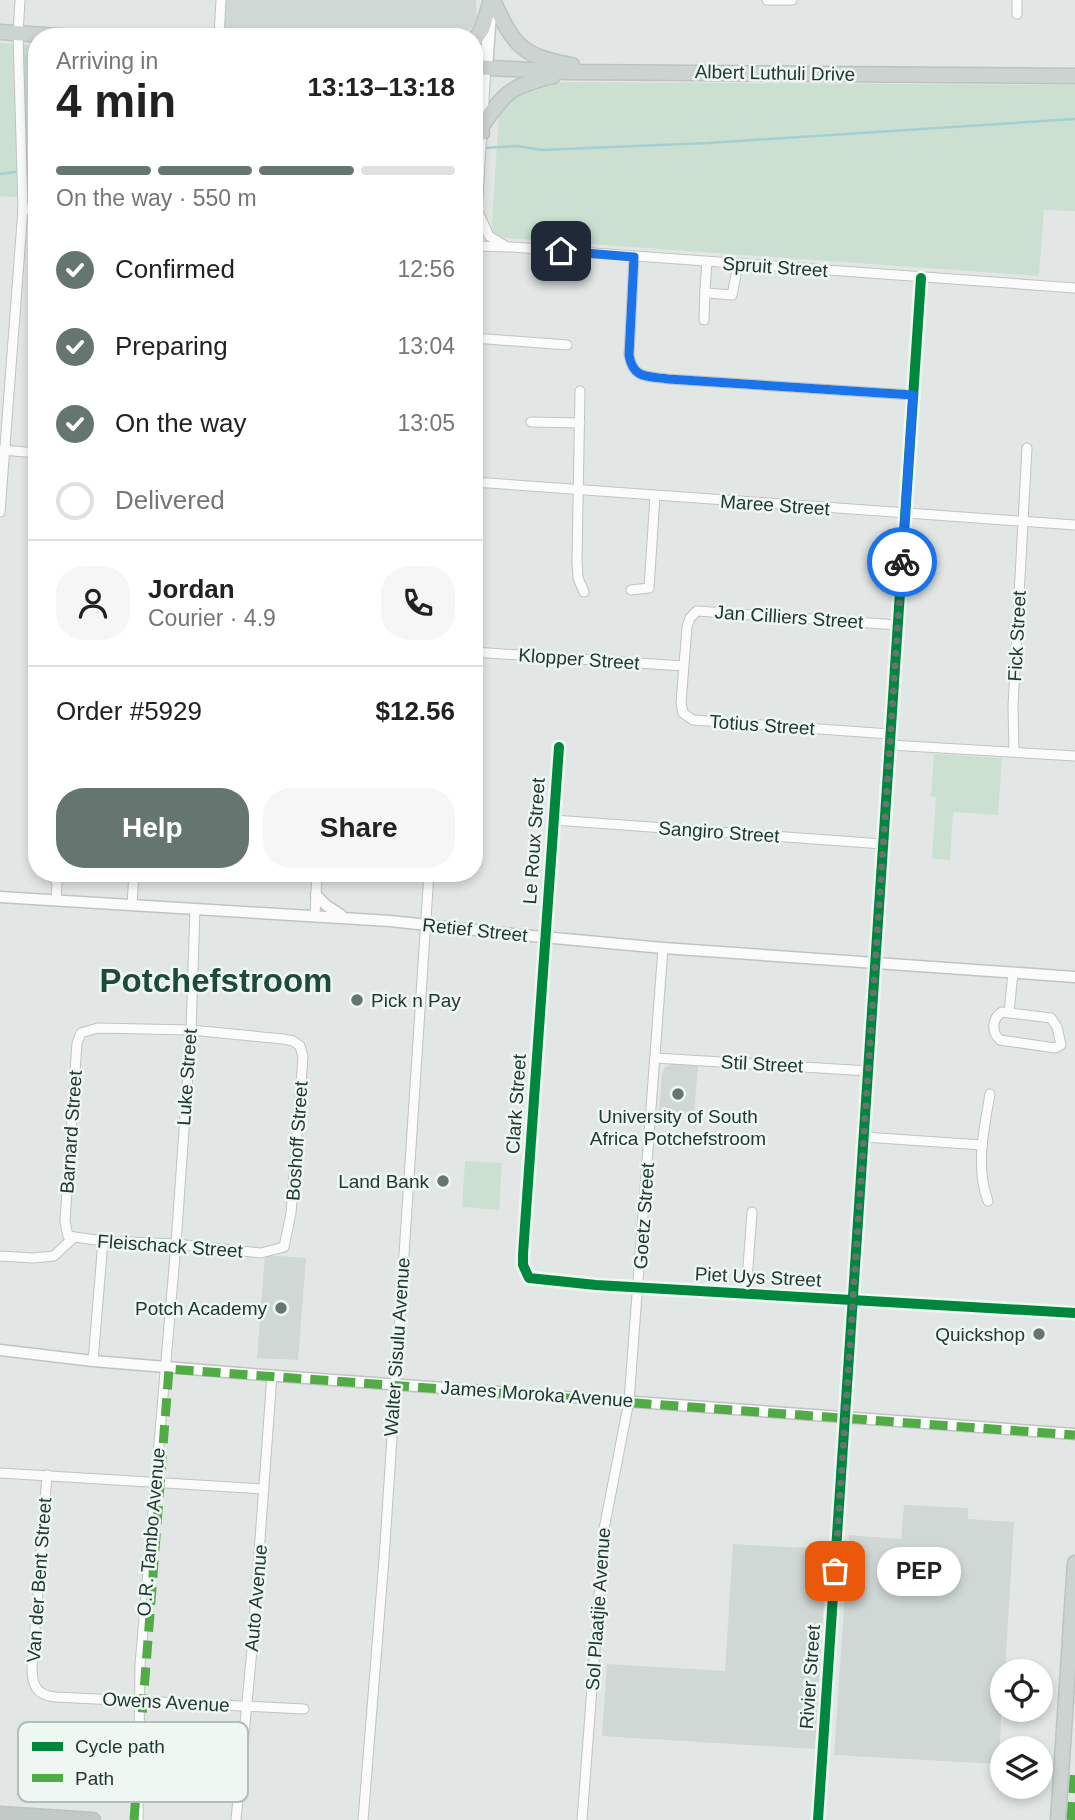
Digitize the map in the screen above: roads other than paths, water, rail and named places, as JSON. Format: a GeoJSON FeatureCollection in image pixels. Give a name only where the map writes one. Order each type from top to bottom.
{"type":"FeatureCollection","features":[{"type":"Feature","properties":{"kind":"highway"},"geometry":{"type":"LineString","coordinates":[[0,1814],[93,1820]]}},
{"type":"Feature","properties":{"kind":"main road"},"geometry":{"type":"LineString","coordinates":[[482,28],[492,0]]}},
{"type":"Feature","properties":{"kind":"main road"},"geometry":{"type":"LineString","coordinates":[[483,50],[492,0]]}},
{"type":"Feature","properties":{"kind":"main road"},"geometry":{"type":"LineString","coordinates":[[492,0],[505,28],[521,48],[539,57],[609,71]]}},
{"type":"Feature","properties":{"kind":"main road"},"geometry":{"type":"LineString","coordinates":[[0,32],[28,35]]}},
{"type":"Feature","properties":{"kind":"main road","name":"Albert Luthuli Drive"},"geometry":{"type":"LineString","coordinates":[[483,67],[568,72],[1075,76]]}},
{"type":"Feature","properties":{"kind":"main road"},"geometry":{"type":"LineString","coordinates":[[483,131],[495,107],[512,89],[530,81],[568,72]]}},
{"type":"Feature","properties":{"kind":"main road"},"geometry":{"type":"LineString","coordinates":[[1058,1820],[1075,1563]]}},
{"type":"Feature","properties":{"kind":"street"},"geometry":{"type":"LineString","coordinates":[[0,512],[2,450],[23,209],[18,34],[20,0]]}},
{"type":"Feature","properties":{"kind":"street"},"geometry":{"type":"LineString","coordinates":[[219,28],[221,0]]}},
{"type":"Feature","properties":{"kind":"street"},"geometry":{"type":"LineString","coordinates":[[767,0],[790,1]]}},
{"type":"Feature","properties":{"kind":"street"},"geometry":{"type":"LineString","coordinates":[[1017,0],[1017,14]]}},
{"type":"Feature","properties":{"kind":"street"},"geometry":{"type":"LineString","coordinates":[[23,209],[28,209]]}},
{"type":"Feature","properties":{"kind":"street"},"geometry":{"type":"LineString","coordinates":[[483,222],[489,236],[497,243],[512,247]]}},
{"type":"Feature","properties":{"kind":"street","name":"Spruit Street"},"geometry":{"type":"LineString","coordinates":[[483,246],[1075,288]]}},
{"type":"Feature","properties":{"kind":"street"},"geometry":{"type":"LineString","coordinates":[[634,257],[629,355],[635,372],[641,375],[913,395]]}},
{"type":"Feature","properties":{"kind":"street"},"geometry":{"type":"LineString","coordinates":[[704,320],[707,262]]}},
{"type":"Feature","properties":{"kind":"street"},"geometry":{"type":"LineString","coordinates":[[705,289],[707,293],[732,295],[736,275]]}},
{"type":"Feature","properties":{"kind":"street","name":"Rivier Street"},"geometry":{"type":"LineString","coordinates":[[818,1820],[921,278]]}},
{"type":"Feature","properties":{"kind":"street"},"geometry":{"type":"LineString","coordinates":[[483,339],[567,345]]}},
{"type":"Feature","properties":{"kind":"street"},"geometry":{"type":"LineString","coordinates":[[580,391],[576,561],[578,578],[584,592]]}},
{"type":"Feature","properties":{"kind":"street"},"geometry":{"type":"LineString","coordinates":[[531,422],[580,423]]}},
{"type":"Feature","properties":{"kind":"street","name":"Fick Street"},"geometry":{"type":"LineString","coordinates":[[1014,752],[1013,706],[1027,448]]}},
{"type":"Feature","properties":{"kind":"street"},"geometry":{"type":"LineString","coordinates":[[2,450],[28,452]]}},
{"type":"Feature","properties":{"kind":"street","name":"Maree Street"},"geometry":{"type":"LineString","coordinates":[[483,483],[1075,525]]}},
{"type":"Feature","properties":{"kind":"street"},"geometry":{"type":"LineString","coordinates":[[631,590],[649,588],[655,496]]}},
{"type":"Feature","properties":{"kind":"street","name":"Jan Cilliers Street"},"geometry":{"type":"LineString","coordinates":[[683,666],[688,622],[697,611],[898,625]]}},
{"type":"Feature","properties":{"kind":"street","name":"Klopper Street"},"geometry":{"type":"LineString","coordinates":[[483,653],[683,666]]}},
{"type":"Feature","properties":{"kind":"street","name":"Totius Street"},"geometry":{"type":"LineString","coordinates":[[683,666],[681,703],[683,713],[693,720],[891,734]]}},
{"type":"Feature","properties":{"kind":"street"},"geometry":{"type":"LineString","coordinates":[[890,745],[1075,756]]}},
{"type":"Feature","properties":{"kind":"street","name":"Le Roux Street"},"geometry":{"type":"LineString","coordinates":[[545,937],[559,747]]}},
{"type":"Feature","properties":{"kind":"street","name":"Sangiro Street"},"geometry":{"type":"LineString","coordinates":[[554,820],[883,844]]}},
{"type":"Feature","properties":{"kind":"street"},"geometry":{"type":"LineString","coordinates":[[56,900],[57,882]]}},
{"type":"Feature","properties":{"kind":"street"},"geometry":{"type":"LineString","coordinates":[[132,905],[133,882]]}},
{"type":"Feature","properties":{"kind":"street"},"geometry":{"type":"LineString","coordinates":[[315,916],[317,882]]}},
{"type":"Feature","properties":{"kind":"street","name":"Walter Sisulu Avenue"},"geometry":{"type":"LineString","coordinates":[[363,1820],[383,1572],[428,882]]}},
{"type":"Feature","properties":{"kind":"street"},"geometry":{"type":"LineString","coordinates":[[316,895],[344,918]]}},
{"type":"Feature","properties":{"kind":"street","name":"Retief Street"},"geometry":{"type":"LineString","coordinates":[[0,897],[425,924],[663,947],[1075,978]]}},
{"type":"Feature","properties":{"kind":"street","name":"Luke Street"},"geometry":{"type":"LineString","coordinates":[[176,1244],[191,1030],[195,909]]}},
{"type":"Feature","properties":{"kind":"street","name":"Clark Street"},"geometry":{"type":"LineString","coordinates":[[525,1273],[523,1254],[545,937]]}},
{"type":"Feature","properties":{"kind":"street","name":"Goetz Street"},"geometry":{"type":"LineString","coordinates":[[629,1401],[663,947]]}},
{"type":"Feature","properties":{"kind":"street"},"geometry":{"type":"LineString","coordinates":[[1009,1013],[1013,972]]}},
{"type":"Feature","properties":{"kind":"street"},"geometry":{"type":"LineString","coordinates":[[1009,1013],[1051,1018],[1057,1027],[1061,1045],[1055,1048],[1000,1040],[994,1033],[995,1018],[999,1014],[1009,1013]]}},
{"type":"Feature","properties":{"kind":"street","name":"Barnard Street"},"geometry":{"type":"LineString","coordinates":[[65,1221],[77,1043],[81,1033],[98,1028],[191,1030]]}},
{"type":"Feature","properties":{"kind":"street","name":"Boshoff Street"},"geometry":{"type":"LineString","coordinates":[[191,1030],[293,1041],[300,1046],[303,1057],[292,1213],[286,1245]]}},
{"type":"Feature","properties":{"kind":"street","name":"Stil Street"},"geometry":{"type":"LineString","coordinates":[[655,1058],[869,1071]]}},
{"type":"Feature","properties":{"kind":"street"},"geometry":{"type":"LineString","coordinates":[[988,1201],[983,1181],[982,1144],[990,1094]]}},
{"type":"Feature","properties":{"kind":"street"},"geometry":{"type":"LineString","coordinates":[[864,1137],[982,1144]]}},
{"type":"Feature","properties":{"kind":"street"},"geometry":{"type":"LineString","coordinates":[[746,1294],[752,1212]]}},
{"type":"Feature","properties":{"kind":"street","name":"Fleischack Street"},"geometry":{"type":"LineString","coordinates":[[65,1221],[66,1234],[73,1238],[176,1244],[261,1253],[276,1251],[286,1245]]}},
{"type":"Feature","properties":{"kind":"street"},"geometry":{"type":"LineString","coordinates":[[0,1256],[54,1256],[73,1238]]}},
{"type":"Feature","properties":{"kind":"street"},"geometry":{"type":"LineString","coordinates":[[93,1361],[103,1241]]}},
{"type":"Feature","properties":{"kind":"street","name":"O.R. Tambo Avenue"},"geometry":{"type":"LineString","coordinates":[[138,1722],[176,1244]]}},
{"type":"Feature","properties":{"kind":"street","name":"Piet Uys Street"},"geometry":{"type":"LineString","coordinates":[[525,1273],[529,1278],[539,1280],[639,1288],[1075,1313]]}},
{"type":"Feature","properties":{"kind":"street","name":"James Moroka Avenue"},"geometry":{"type":"LineString","coordinates":[[0,1350],[93,1361],[272,1376],[1075,1434]]}},
{"type":"Feature","properties":{"kind":"street","name":"Auto Avenue"},"geometry":{"type":"LineString","coordinates":[[245,1722],[272,1376]]}},
{"type":"Feature","properties":{"kind":"street","name":"Sol Plaatjie Avenue"},"geometry":{"type":"LineString","coordinates":[[582,1820],[604,1529],[613,1471],[629,1401]]}},
{"type":"Feature","properties":{"kind":"street"},"geometry":{"type":"LineString","coordinates":[[0,1472],[264,1489]]}},
{"type":"Feature","properties":{"kind":"street","name":"Van der Bent Street"},"geometry":{"type":"LineString","coordinates":[[34,1685],[32,1667],[47,1475]]}},
{"type":"Feature","properties":{"kind":"street","name":"Owens Avenue"},"geometry":{"type":"LineString","coordinates":[[34,1685],[37,1691],[48,1697],[304,1709]]}},
{"type":"Feature","properties":{"kind":"street","name":"O.R. Tambo Avenue"},"geometry":{"type":"LineString","coordinates":[[138,1802],[138,1820]]}},
{"type":"Feature","properties":{"kind":"street","name":"Auto Avenue"},"geometry":{"type":"LineString","coordinates":[[236,1820],[238,1802]]}},
{"type":"Feature","properties":{"kind":"waterway"},"geometry":{"type":"LineString","coordinates":[[485,148],[517,146],[542,150],[708,143],[1075,119]]}},
{"type":"Feature","properties":{"kind":"waterway"},"geometry":{"type":"LineString","coordinates":[[0,174],[28,170]]}},
{"type":"Feature","properties":{"kind":"place","name":"Pick n Pay"},"geometry":{"type":"Point","coordinates":[357,1000]}},
{"type":"Feature","properties":{"kind":"place","name":"University of South Africa Potchefstroom"},"geometry":{"type":"Point","coordinates":[678,1094]}},
{"type":"Feature","properties":{"kind":"place","name":"Land Bank"},"geometry":{"type":"Point","coordinates":[443,1181]}},
{"type":"Feature","properties":{"kind":"place","name":"Potch Academy"},"geometry":{"type":"Point","coordinates":[281,1308]}},
{"type":"Feature","properties":{"kind":"place","name":"Quickshop"},"geometry":{"type":"Point","coordinates":[1039,1334]}},
{"type":"Feature","properties":{"kind":"place","name":"PEP"},"geometry":{"type":"Point","coordinates":[835,1571]}},
{"type":"Feature","properties":{"kind":"district","name":"Potchefstroom"},"geometry":{"type":"Point","coordinates":[216,980]}}]}
